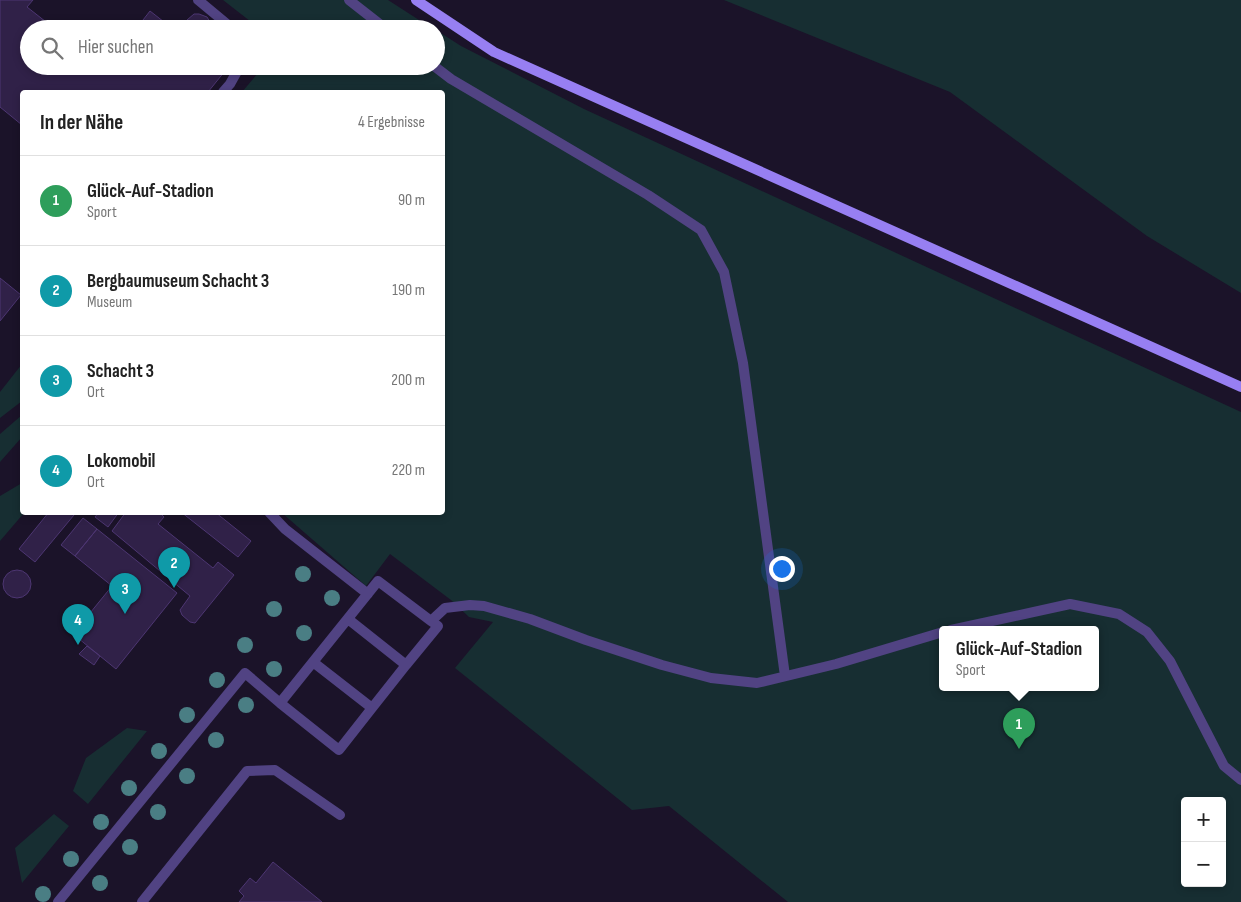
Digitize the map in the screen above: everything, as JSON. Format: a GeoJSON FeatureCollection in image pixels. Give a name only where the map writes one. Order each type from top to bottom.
{"type":"FeatureCollection","features":[{"type":"Feature","properties":{"kind":"main road"},"geometry":{"type":"LineString","coordinates":[[416,0],[494,52],[1241,387]]}},
{"type":"Feature","properties":{"kind":"lane"},"geometry":{"type":"LineString","coordinates":[[198,0],[222,20]]}},
{"type":"Feature","properties":{"kind":"lane"},"geometry":{"type":"LineString","coordinates":[[349,0],[375,20]]}},
{"type":"Feature","properties":{"kind":"lane"},"geometry":{"type":"LineString","coordinates":[[445,74],[648,195],[701,230],[724,272],[742,363],[785,676]]}},
{"type":"Feature","properties":{"kind":"lane"},"geometry":{"type":"LineString","coordinates":[[225,90],[235,75]]}},
{"type":"Feature","properties":{"kind":"lane"},"geometry":{"type":"LineString","coordinates":[[272,515],[285,529],[368,594]]}},
{"type":"Feature","properties":{"kind":"lane"},"geometry":{"type":"LineString","coordinates":[[58,902],[245,674],[280,703],[339,750],[438,626],[378,581],[280,703]]}},
{"type":"Feature","properties":{"kind":"lane"},"geometry":{"type":"LineString","coordinates":[[969,626],[1070,604],[1119,614],[1147,632],[1170,661],[1224,766],[1241,780]]}},
{"type":"Feature","properties":{"kind":"lane"},"geometry":{"type":"LineString","coordinates":[[431,621],[445,608],[470,605],[484,606],[530,619],[662,665],[711,678],[757,683],[836,664],[939,633]]}},
{"type":"Feature","properties":{"kind":"lane"},"geometry":{"type":"LineString","coordinates":[[348,619],[406,665]]}},
{"type":"Feature","properties":{"kind":"lane"},"geometry":{"type":"LineString","coordinates":[[313,662],[372,708]]}},
{"type":"Feature","properties":{"kind":"lane"},"geometry":{"type":"LineString","coordinates":[[142,902],[247,771],[275,770],[340,815]]}},
{"type":"Feature","properties":{"kind":"green space"},"geometry":{"type":"Polygon","coordinates":[[[223,0],[388,0],[419,20],[249,20],[223,0]]]}},
{"type":"Feature","properties":{"kind":"green space"},"geometry":{"type":"Polygon","coordinates":[[[724,0],[1241,0],[1241,293],[1147,236],[950,92],[724,0]]]}},
{"type":"Feature","properties":{"kind":"green space"},"geometry":{"type":"Polygon","coordinates":[[[445,36],[461,46],[584,109],[1241,412],[1241,902],[788,902],[669,806],[632,810],[455,668],[493,622],[469,617],[451,600],[390,554],[366,586],[284,515],[445,515],[445,90],[244,90],[256,75],[445,75],[445,36]]]}},
{"type":"Feature","properties":{"kind":"green space"},"geometry":{"type":"Polygon","coordinates":[[[20,367],[20,403],[0,418],[0,392],[20,367]]]}},
{"type":"Feature","properties":{"kind":"green space"},"geometry":{"type":"Polygon","coordinates":[[[20,417],[20,439],[0,462],[0,434],[20,417]]]}},
{"type":"Feature","properties":{"kind":"green space"},"geometry":{"type":"Polygon","coordinates":[[[20,484],[20,515],[22,515],[0,541],[0,496],[20,484]]]}},
{"type":"Feature","properties":{"kind":"green space"},"geometry":{"type":"Polygon","coordinates":[[[127,728],[147,731],[88,804],[73,791],[86,758],[127,728]]]}},
{"type":"Feature","properties":{"kind":"green space"},"geometry":{"type":"Polygon","coordinates":[[[54,814],[69,826],[22,883],[15,848],[54,814]]]}},
{"type":"Feature","properties":{"kind":"building"},"geometry":{"type":"Polygon","coordinates":[[[0,0],[33,0],[27,7],[44,20],[20,20],[20,75],[222,75],[210,90],[20,90],[20,123],[0,107],[0,0]]]}},
{"type":"Feature","properties":{"kind":"building"},"geometry":{"type":"Polygon","coordinates":[[[150,11],[162,20],[143,20],[150,11]]]}},
{"type":"Feature","properties":{"kind":"building"},"geometry":{"type":"Polygon","coordinates":[[[194,14],[199,14],[207,17],[209,20],[187,20],[194,14]]]}},
{"type":"Feature","properties":{"kind":"building"},"geometry":{"type":"Polygon","coordinates":[[[0,278],[20,294],[20,296],[0,321],[0,278]]]}},
{"type":"Feature","properties":{"kind":"building"},"geometry":{"type":"Polygon","coordinates":[[[47,515],[74,515],[35,562],[19,549],[47,515]]]}},
{"type":"Feature","properties":{"kind":"building"},"geometry":{"type":"Polygon","coordinates":[[[97,515],[117,515],[108,527],[95,517],[97,515]]]}},
{"type":"Feature","properties":{"kind":"building"},"geometry":{"type":"Polygon","coordinates":[[[124,515],[162,515],[164,517],[158,524],[213,568],[218,562],[234,575],[195,623],[190,622],[182,615],[180,610],[190,596],[112,531],[124,515]]]}},
{"type":"Feature","properties":{"kind":"building"},"geometry":{"type":"Polygon","coordinates":[[[185,515],[219,515],[251,541],[238,557],[185,515]]]}},
{"type":"Feature","properties":{"kind":"building"},"geometry":{"type":"Polygon","coordinates":[[[83,518],[97,529],[75,556],[61,545],[83,518]]]}},
{"type":"Feature","properties":{"kind":"building"},"geometry":{"type":"Polygon","coordinates":[[[97,529],[177,593],[116,669],[73,634],[112,586],[75,556],[97,529]]]}},
{"type":"Feature","properties":{"kind":"building"},"geometry":{"type":"Polygon","coordinates":[[[17,570],[27,574],[31,584],[27,594],[17,598],[7,594],[3,584],[7,574],[17,570]]]}},
{"type":"Feature","properties":{"kind":"building"},"geometry":{"type":"Polygon","coordinates":[[[87,646],[100,656],[94,665],[79,654],[87,646]]]}},
{"type":"Feature","properties":{"kind":"building"},"geometry":{"type":"Polygon","coordinates":[[[273,862],[322,902],[239,902],[244,896],[239,891],[250,878],[256,883],[273,862]]]}},
{"type":"Feature","properties":{"kind":"place","name":"Bergbaumuseum Schacht 3"},"geometry":{"type":"Point","coordinates":[174,588]}},
{"type":"Feature","properties":{"kind":"place","name":"Schacht 3"},"geometry":{"type":"Point","coordinates":[125,614]}},
{"type":"Feature","properties":{"kind":"place","name":"Lokomobil"},"geometry":{"type":"Point","coordinates":[78,645]}},
{"type":"Feature","properties":{"kind":"place","name":"Glück-Auf-Stadion"},"geometry":{"type":"Point","coordinates":[1019,749]}}]}
